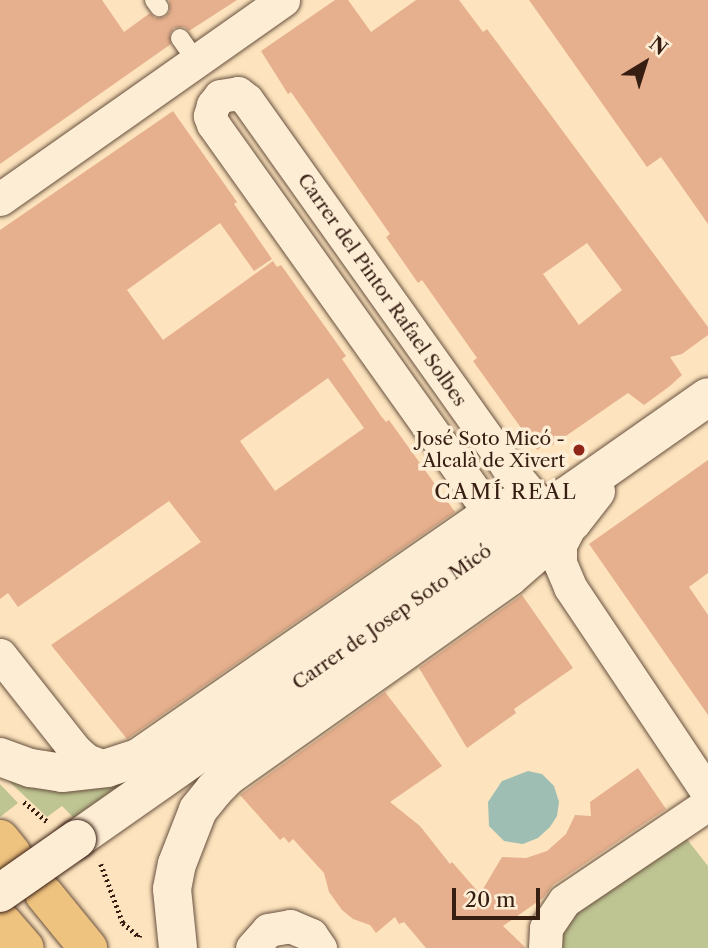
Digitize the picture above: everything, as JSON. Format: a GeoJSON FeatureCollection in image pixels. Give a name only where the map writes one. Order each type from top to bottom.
{"type":"FeatureCollection","features":[{"type":"Feature","properties":{"kind":"highway"},"geometry":{"type":"LineString","coordinates":[[44,894],[88,948]]}},
{"type":"Feature","properties":{"kind":"street"},"geometry":{"type":"LineString","coordinates":[[0,199],[187,65],[284,0]]}},
{"type":"Feature","properties":{"kind":"street","name":"Carrer del Pintor Rafael Solbes"},"geometry":{"type":"LineString","coordinates":[[187,65],[216,59],[507,466],[558,516]]}},
{"type":"Feature","properties":{"kind":"street"},"geometry":{"type":"LineString","coordinates":[[187,65],[213,124],[499,525]]}},
{"type":"Feature","properties":{"kind":"street"},"geometry":{"type":"LineString","coordinates":[[213,124],[210,116],[213,105],[220,96],[238,93],[247,100]]}},
{"type":"Feature","properties":{"kind":"street"},"geometry":{"type":"LineString","coordinates":[[178,948],[172,889],[177,864],[198,810],[214,790],[228,776],[509,577],[558,516],[621,459],[708,397]]}},
{"type":"Feature","properties":{"kind":"street"},"geometry":{"type":"LineString","coordinates":[[0,757],[31,768],[62,773],[107,768],[138,758],[499,525],[508,507],[558,516]]}},
{"type":"Feature","properties":{"kind":"street"},"geometry":{"type":"LineString","coordinates":[[558,516],[560,563],[570,588],[708,793]]}},
{"type":"Feature","properties":{"kind":"street","name":"Carrer de Josep Soto Micó"},"geometry":{"type":"LineString","coordinates":[[9,921],[78,839],[499,525]]}},
{"type":"Feature","properties":{"kind":"street"},"geometry":{"type":"LineString","coordinates":[[0,655],[75,750],[86,760],[107,768]]}},
{"type":"Feature","properties":{"kind":"street"},"geometry":{"type":"LineString","coordinates":[[545,948],[545,928],[564,901],[708,804]]}},
{"type":"Feature","properties":{"kind":"street"},"geometry":{"type":"LineString","coordinates":[[252,948],[258,937],[278,926],[301,929],[318,944]]}},
{"type":"Feature","properties":{"kind":"path"},"geometry":{"type":"LineString","coordinates":[[19,797],[49,822],[78,839],[123,923],[139,937],[142,924]]}},
{"type":"Feature","properties":{"kind":"green space"},"geometry":{"type":"Polygon","coordinates":[[[163,754],[74,818],[62,806],[47,817],[0,773],[163,754]]]}},
{"type":"Feature","properties":{"kind":"green space"},"geometry":{"type":"Polygon","coordinates":[[[0,784],[18,803],[0,817],[0,784]]]}},
{"type":"Feature","properties":{"kind":"green space"},"geometry":{"type":"Polygon","coordinates":[[[682,833],[708,866],[708,948],[558,948],[562,920],[682,833]]]}},
{"type":"Feature","properties":{"kind":"water"},"geometry":{"type":"Polygon","coordinates":[[[528,771],[542,774],[554,786],[559,802],[557,816],[538,838],[523,844],[504,841],[489,826],[488,802],[502,781],[528,771]]]}},
{"type":"Feature","properties":{"kind":"building"},"geometry":{"type":"Polygon","coordinates":[[[0,0],[102,0],[124,32],[150,13],[155,18],[165,17],[170,11],[169,0],[237,0],[189,31],[184,27],[174,28],[170,34],[171,44],[0,164],[0,0]]]}},
{"type":"Feature","properties":{"kind":"building"},"geometry":{"type":"Polygon","coordinates":[[[335,0],[348,0],[371,32],[416,0],[459,0],[483,32],[487,29],[708,327],[708,335],[682,354],[670,357],[682,375],[644,405],[628,393],[550,447],[547,443],[537,450],[473,361],[477,358],[422,280],[418,283],[386,237],[390,234],[291,92],[288,94],[261,51],[335,0]],[[587,243],[543,274],[579,325],[622,290],[587,243]]]}},
{"type":"Feature","properties":{"kind":"building"},"geometry":{"type":"Polygon","coordinates":[[[529,0],[708,0],[708,224],[661,157],[647,167],[529,0]]]}},
{"type":"Feature","properties":{"kind":"building"},"geometry":{"type":"Polygon","coordinates":[[[173,111],[237,202],[234,204],[272,259],[254,271],[220,223],[127,290],[163,340],[273,261],[277,267],[281,265],[346,356],[342,359],[381,416],[386,422],[389,420],[455,512],[127,739],[51,645],[201,542],[169,501],[18,607],[8,593],[0,599],[0,230],[173,111]],[[328,378],[240,441],[275,491],[364,428],[328,378]]]}},
{"type":"Feature","properties":{"kind":"building"},"geometry":{"type":"Polygon","coordinates":[[[708,460],[708,573],[689,587],[708,615],[708,715],[589,544],[708,460]]]}},
{"type":"Feature","properties":{"kind":"building"},"geometry":{"type":"Polygon","coordinates":[[[522,595],[573,668],[514,709],[516,713],[467,748],[419,668],[522,595]]]}},
{"type":"Feature","properties":{"kind":"building"},"geometry":{"type":"Polygon","coordinates":[[[385,692],[442,766],[390,802],[420,826],[450,864],[452,862],[480,894],[502,857],[526,858],[547,851],[566,834],[575,815],[591,816],[590,802],[638,768],[666,809],[553,885],[543,898],[503,926],[526,948],[426,948],[404,922],[399,924],[395,917],[376,933],[370,925],[353,919],[342,910],[329,892],[324,873],[293,839],[289,843],[284,837],[280,840],[240,795],[385,692]]]}},
{"type":"Feature","properties":{"kind":"place","name":"José Soto Micó - Alcalà de Xivert"},"geometry":{"type":"Point","coordinates":[579,450]}},
{"type":"Feature","properties":{"kind":"district","name":"CAMÍ REAL"},"geometry":{"type":"Point","coordinates":[506,492]}}]}
